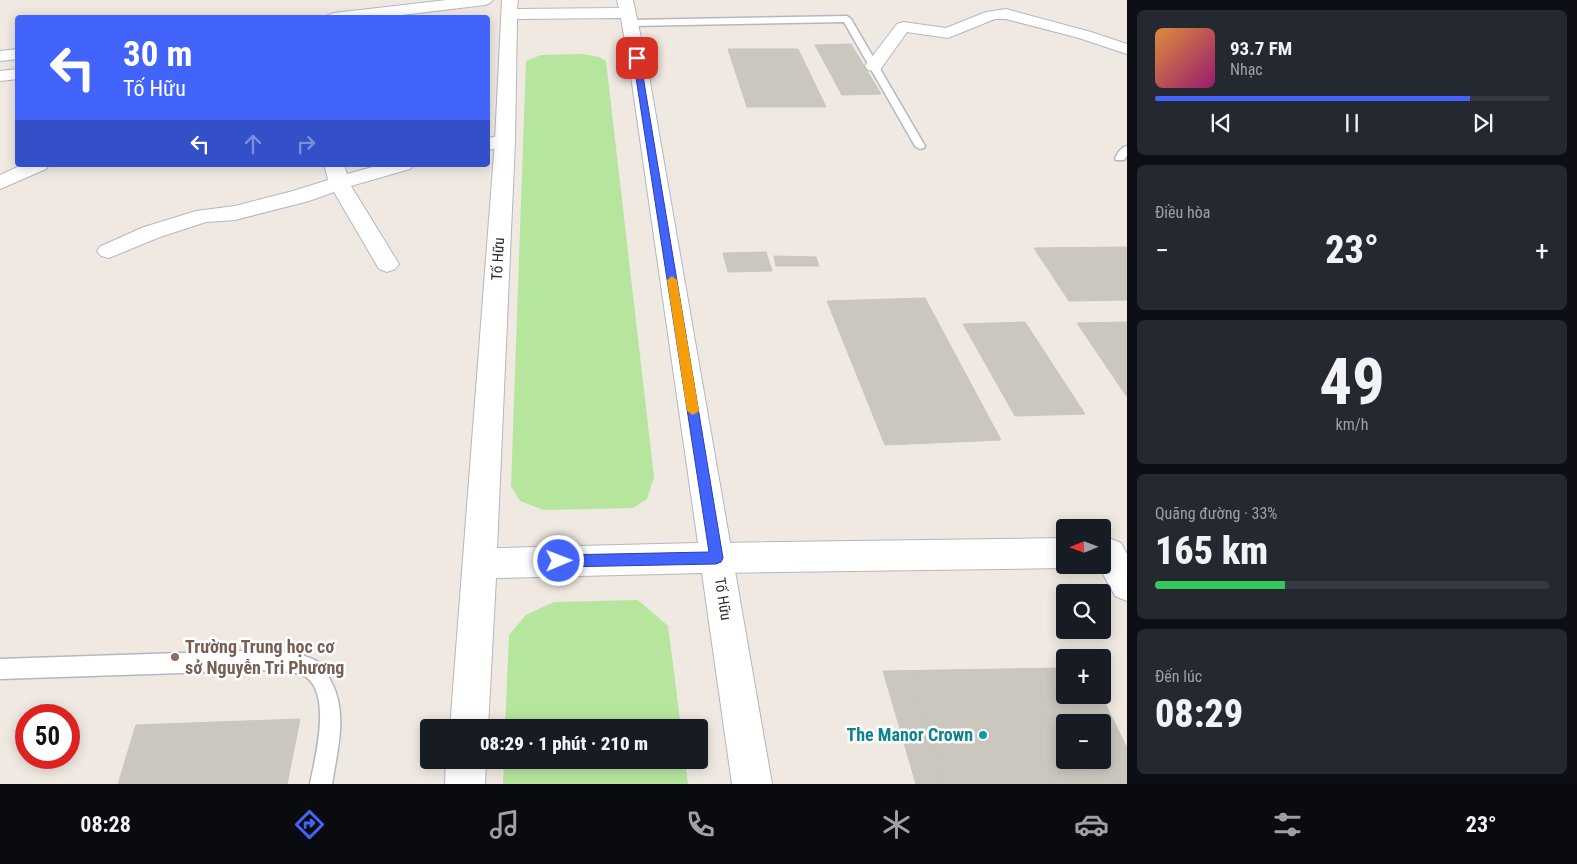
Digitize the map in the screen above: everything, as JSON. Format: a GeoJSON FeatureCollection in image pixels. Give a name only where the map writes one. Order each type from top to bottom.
{"type":"FeatureCollection","features":[{"type":"Feature","properties":{"kind":"main road"},"geometry":{"type":"LineString","coordinates":[[359,15],[485,0]]}},
{"type":"Feature","properties":{"kind":"main road"},"geometry":{"type":"LineString","coordinates":[[503,10],[628,12]]}},
{"type":"Feature","properties":{"kind":"main road","name":"Tố Hữu"},"geometry":{"type":"LineString","coordinates":[[470,719],[480,563],[496,142],[503,10]]}},
{"type":"Feature","properties":{"kind":"main road","name":"Tố Hữu"},"geometry":{"type":"LineString","coordinates":[[628,12],[640,76],[752,784]]}},
{"type":"Feature","properties":{"kind":"main road"},"geometry":{"type":"LineString","coordinates":[[874,66],[903,27],[948,33],[998,14],[1050,25],[1127,49]]}},
{"type":"Feature","properties":{"kind":"main road"},"geometry":{"type":"LineString","coordinates":[[0,56],[15,54]]}},
{"type":"Feature","properties":{"kind":"main road"},"geometry":{"type":"LineString","coordinates":[[0,76],[15,74]]}},
{"type":"Feature","properties":{"kind":"main road"},"geometry":{"type":"LineString","coordinates":[[0,183],[35,167]]}},
{"type":"Feature","properties":{"kind":"main road"},"geometry":{"type":"LineString","coordinates":[[109,251],[152,232],[204,216],[235,213],[301,196],[336,174],[388,167]]}},
{"type":"Feature","properties":{"kind":"main road"},"geometry":{"type":"LineString","coordinates":[[336,174],[387,264]]}},
{"type":"Feature","properties":{"kind":"main road"},"geometry":{"type":"LineString","coordinates":[[480,563],[1056,553]]}},
{"type":"Feature","properties":{"kind":"main road"},"geometry":{"type":"LineString","coordinates":[[1113,553],[1127,585]]}},
{"type":"Feature","properties":{"kind":"main road"},"geometry":{"type":"LineString","coordinates":[[465,784],[466,769]]}},
{"type":"Feature","properties":{"kind":"lane"},"geometry":{"type":"LineString","coordinates":[[628,12],[847,19],[920,146]]}},
{"type":"Feature","properties":{"kind":"lane"},"geometry":{"type":"LineString","coordinates":[[1120,158],[1127,149]]}},
{"type":"Feature","properties":{"kind":"lane"},"geometry":{"type":"LineString","coordinates":[[0,669],[272,660],[295,663],[314,671],[328,694],[331,723],[321,784]]}},
{"type":"Feature","properties":{"kind":"green space"},"geometry":{"type":"Polygon","coordinates":[[[582,54],[599,57],[606,61],[654,477],[647,499],[633,508],[544,510],[520,501],[511,486],[526,61],[541,55],[582,54]]]}},
{"type":"Feature","properties":{"kind":"green space"},"geometry":{"type":"Polygon","coordinates":[[[638,600],[668,626],[680,719],[505,719],[509,635],[526,615],[554,602],[638,600]]]}},
{"type":"Feature","properties":{"kind":"green space"},"geometry":{"type":"Polygon","coordinates":[[[504,769],[686,769],[688,784],[503,784],[504,769]]]}},
{"type":"Feature","properties":{"kind":"building"},"geometry":{"type":"Polygon","coordinates":[[[851,44],[881,94],[842,95],[815,45],[851,44]]]}},
{"type":"Feature","properties":{"kind":"building"},"geometry":{"type":"Polygon","coordinates":[[[728,49],[798,49],[826,107],[747,107],[728,49]]]}},
{"type":"Feature","properties":{"kind":"building"},"geometry":{"type":"Polygon","coordinates":[[[1127,247],[1127,300],[1069,301],[1034,248],[1127,247]]]}},
{"type":"Feature","properties":{"kind":"building"},"geometry":{"type":"Polygon","coordinates":[[[766,252],[772,271],[728,272],[723,253],[766,252]]]}},
{"type":"Feature","properties":{"kind":"building"},"geometry":{"type":"Polygon","coordinates":[[[774,256],[816,257],[819,266],[776,266],[774,256]]]}},
{"type":"Feature","properties":{"kind":"building"},"geometry":{"type":"Polygon","coordinates":[[[925,298],[1001,440],[885,445],[827,301],[925,298]]]}},
{"type":"Feature","properties":{"kind":"building"},"geometry":{"type":"Polygon","coordinates":[[[1025,322],[1085,414],[1015,416],[963,324],[1025,322]]]}},
{"type":"Feature","properties":{"kind":"building"},"geometry":{"type":"Polygon","coordinates":[[[1127,322],[1127,397],[1077,323],[1127,322]]]}},
{"type":"Feature","properties":{"kind":"building","name":"The Manor Crown"},"geometry":{"type":"Polygon","coordinates":[[[1056,668],[1056,704],[1105,704],[1110,714],[1056,714],[1056,769],[1111,769],[1111,715],[1127,748],[1127,784],[916,784],[883,671],[1056,668]]]}},
{"type":"Feature","properties":{"kind":"building","name":"The Manor Crown"},"geometry":{"type":"Polygon","coordinates":[[[1046,669],[1056,692],[1056,704],[1061,704],[1066,714],[1056,714],[1056,769],[1089,769],[1095,784],[945,784],[911,671],[1046,669]]]}},
{"type":"Feature","properties":{"kind":"building"},"geometry":{"type":"Polygon","coordinates":[[[300,719],[287,784],[118,784],[136,725],[300,719]]]}},
{"type":"Feature","properties":{"kind":"slow traffic"},"geometry":{"type":"LineString","coordinates":[[672,280],[693,411]]}},
{"type":"Feature","properties":{"kind":"place","name":"Trường Trung học cơ sở Nguyễn Tri Phương"},"geometry":{"type":"Point","coordinates":[175,657]}},
{"type":"Feature","properties":{"kind":"place","name":"The Manor Crown"},"geometry":{"type":"Point","coordinates":[983,735]}},
{"type":"Feature","properties":{"kind":"route"},"geometry":{"type":"LineString","coordinates":[[559,561],[716,558],[637,58]]}}]}
